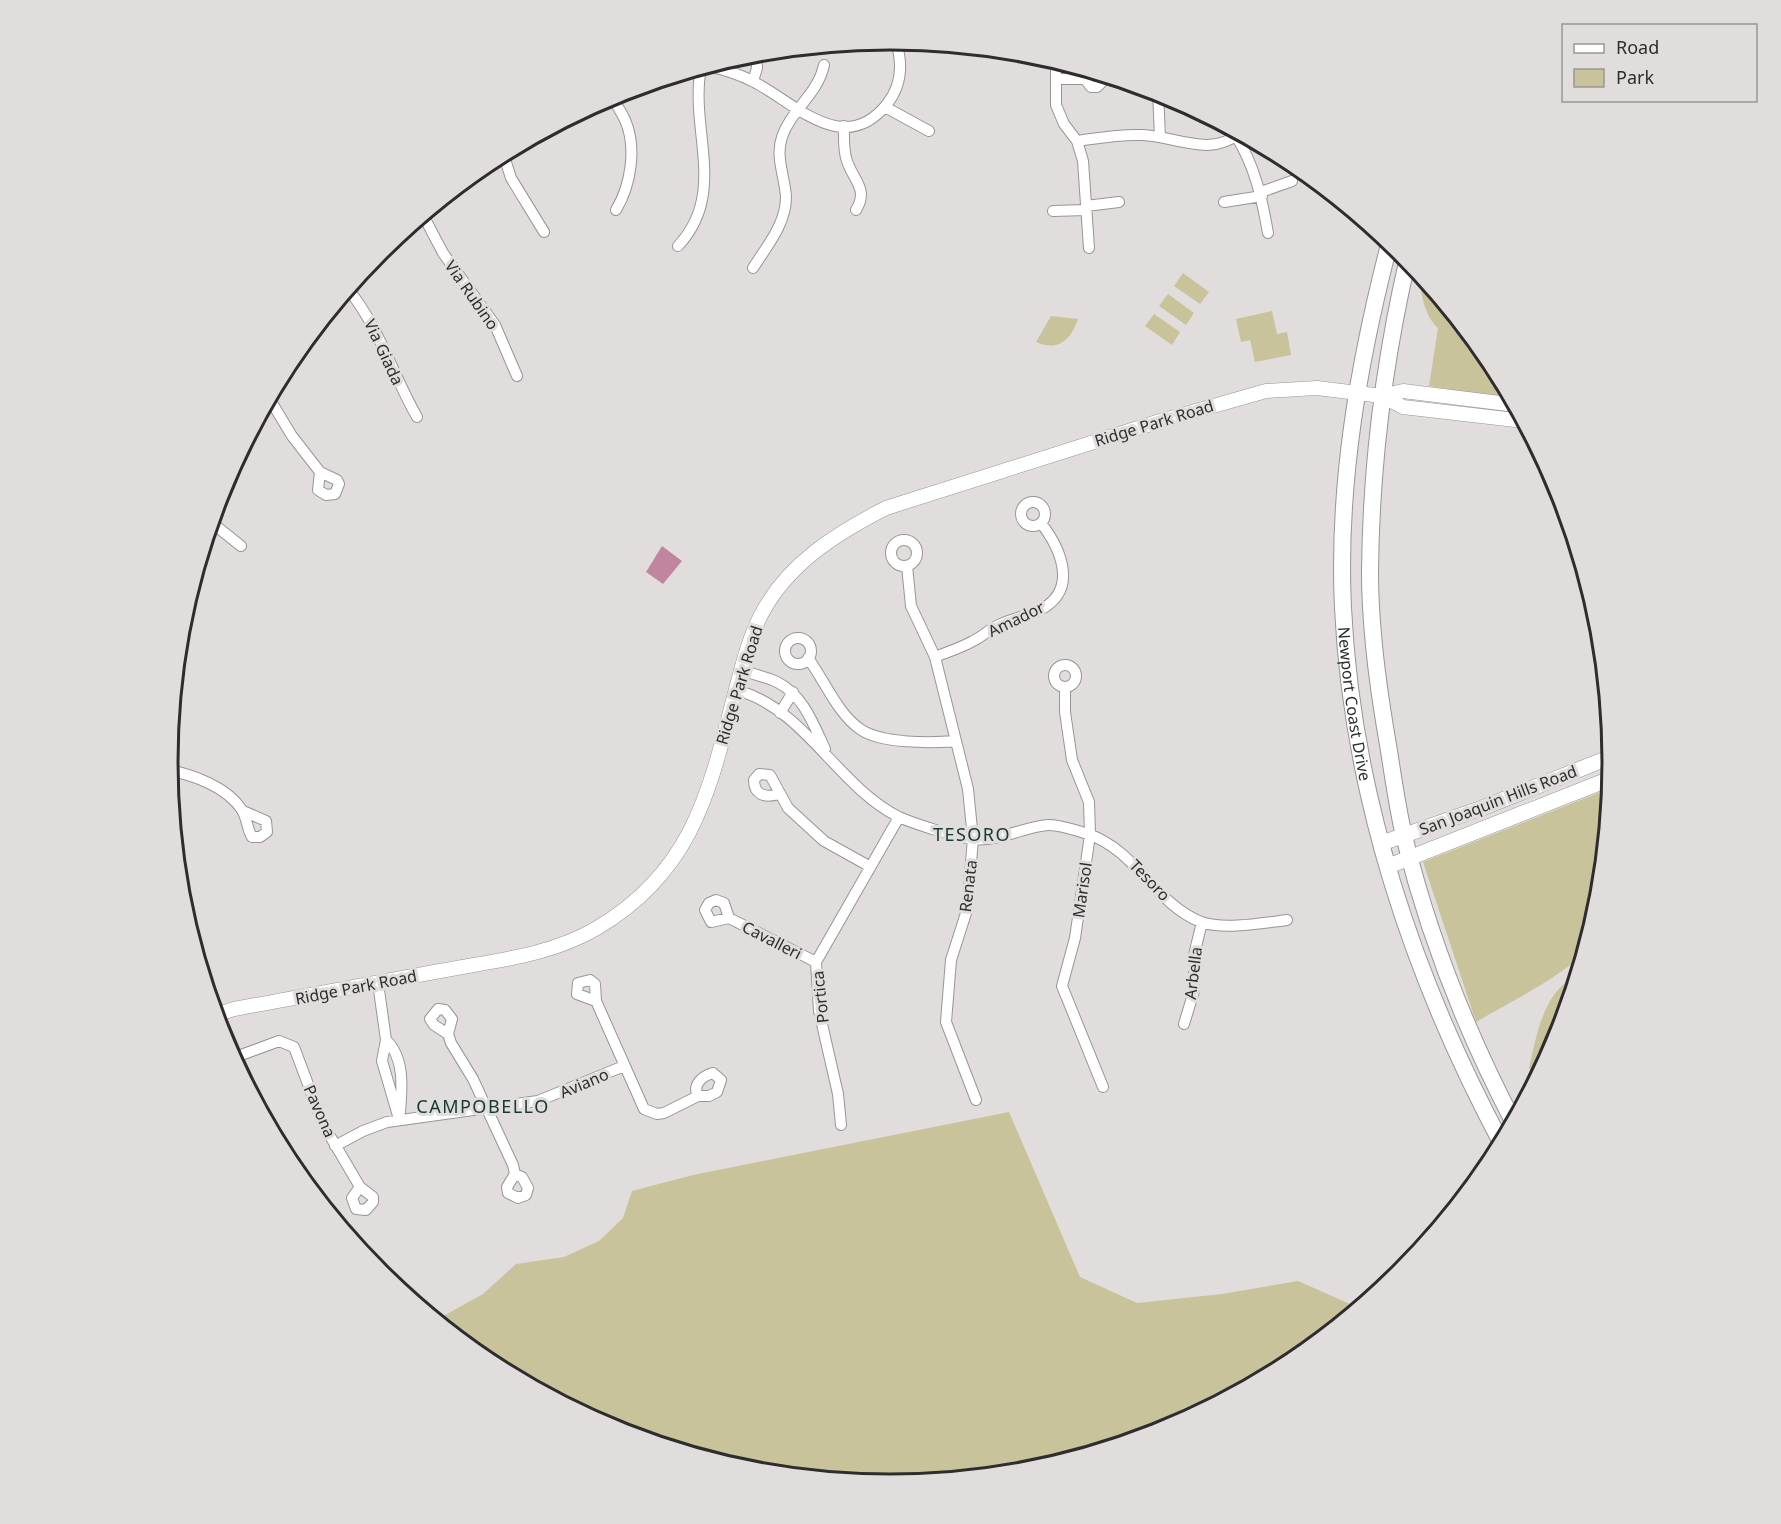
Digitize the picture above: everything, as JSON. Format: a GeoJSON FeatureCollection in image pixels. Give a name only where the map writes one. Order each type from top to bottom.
{"type":"FeatureCollection","features":[{"type":"Feature","properties":{"kind":"main road","name":"Newport Coast Drive"},"geometry":{"type":"LineString","coordinates":[[1387,252],[1372,312],[1348,455],[1344,521],[1343,608],[1361,753],[1382,843],[1406,926],[1434,1002],[1468,1079],[1497,1135]]}},
{"type":"Feature","properties":{"kind":"main road","name":"Newport Coast Drive"},"geometry":{"type":"LineString","coordinates":[[1405,270],[1392,328],[1382,396],[1374,487],[1371,598],[1377,675],[1404,835],[1410,858],[1437,943],[1463,1013],[1510,1114]]}},
{"type":"Feature","properties":{"kind":"main road","name":"San Joaquin Hills Road"},"geometry":{"type":"LineString","coordinates":[[1382,843],[1603,760]]}},
{"type":"Feature","properties":{"kind":"main road","name":"San Joaquin Hills Road"},"geometry":{"type":"LineString","coordinates":[[1389,866],[1602,782]]}},
{"type":"Feature","properties":{"kind":"street"},"geometry":{"type":"LineString","coordinates":[[721,70],[753,81],[816,122],[844,126],[868,120],[885,107],[897,87],[900,74],[901,61],[898,50]]}},
{"type":"Feature","properties":{"kind":"street"},"geometry":{"type":"LineString","coordinates":[[753,81],[757,62]]}},
{"type":"Feature","properties":{"kind":"street"},"geometry":{"type":"LineString","coordinates":[[753,268],[782,220],[786,199],[780,148],[787,126],[817,86],[824,65]]}},
{"type":"Feature","properties":{"kind":"street"},"geometry":{"type":"LineString","coordinates":[[1057,70],[1056,105],[1064,124],[1077,141],[1083,161],[1089,248]]}},
{"type":"Feature","properties":{"kind":"street"},"geometry":{"type":"LineString","coordinates":[[678,246],[693,227],[704,192],[703,131],[697,89],[699,76]]}},
{"type":"Feature","properties":{"kind":"street"},"geometry":{"type":"LineString","coordinates":[[1058,79],[1081,76]]}},
{"type":"Feature","properties":{"kind":"street"},"geometry":{"type":"LineString","coordinates":[[1088,78],[1088,85],[1097,87],[1102,82]]}},
{"type":"Feature","properties":{"kind":"street"},"geometry":{"type":"LineString","coordinates":[[1158,102],[1160,137]]}},
{"type":"Feature","properties":{"kind":"street"},"geometry":{"type":"LineString","coordinates":[[615,210],[628,181],[631,142],[625,120],[617,104]]}},
{"type":"Feature","properties":{"kind":"street"},"geometry":{"type":"LineString","coordinates":[[885,107],[929,131]]}},
{"type":"Feature","properties":{"kind":"street"},"geometry":{"type":"LineString","coordinates":[[844,126],[846,160],[861,189],[862,197],[856,210]]}},
{"type":"Feature","properties":{"kind":"street"},"geometry":{"type":"LineString","coordinates":[[1077,141],[1130,135],[1209,145],[1231,137]]}},
{"type":"Feature","properties":{"kind":"street"},"geometry":{"type":"LineString","coordinates":[[1242,142],[1261,194],[1268,233]]}},
{"type":"Feature","properties":{"kind":"street"},"geometry":{"type":"LineString","coordinates":[[506,163],[511,178],[544,232]]}},
{"type":"Feature","properties":{"kind":"street"},"geometry":{"type":"LineString","coordinates":[[1224,202],[1261,194],[1292,181]]}},
{"type":"Feature","properties":{"kind":"street"},"geometry":{"type":"LineString","coordinates":[[1053,211],[1086,208],[1119,201]]}},
{"type":"Feature","properties":{"kind":"street","name":"Via Rubino"},"geometry":{"type":"LineString","coordinates":[[427,222],[443,252],[495,325],[517,376]]}},
{"type":"Feature","properties":{"kind":"street","name":"Via Giada"},"geometry":{"type":"LineString","coordinates":[[352,295],[367,315],[399,385],[417,417]]}},
{"type":"Feature","properties":{"kind":"street","name":"Ridge Park Road"},"geometry":{"type":"LineString","coordinates":[[224,1012],[549,948],[581,936],[628,907],[666,869],[694,825],[706,799],[741,669],[761,615],[783,583],[831,539],[886,508],[1246,394],[1286,388],[1382,396],[1403,391],[1507,404]]}},
{"type":"Feature","properties":{"kind":"street","name":"Ridge Park Road"},"geometry":{"type":"LineString","coordinates":[[1382,396],[1403,407],[1516,421]]}},
{"type":"Feature","properties":{"kind":"street"},"geometry":{"type":"LineString","coordinates":[[273,405],[292,436],[320,472]]}},
{"type":"Feature","properties":{"kind":"street","name":"Amador"},"geometry":{"type":"LineString","coordinates":[[935,657],[973,642],[1001,624],[1041,609],[1056,597],[1062,584],[1063,570],[1059,548],[1041,524]]}},
{"type":"Feature","properties":{"kind":"street"},"geometry":{"type":"LineString","coordinates":[[218,528],[241,546]]}},
{"type":"Feature","properties":{"kind":"street","name":"Renata"},"geometry":{"type":"LineString","coordinates":[[907,566],[911,606],[935,657],[968,789],[973,840],[967,910],[951,960],[946,1022],[976,1100]]}},
{"type":"Feature","properties":{"kind":"street"},"geometry":{"type":"LineString","coordinates":[[808,658],[844,712],[861,730],[921,743],[956,741]]}},
{"type":"Feature","properties":{"kind":"street","name":"Tesoro"},"geometry":{"type":"LineString","coordinates":[[741,669],[775,681],[794,692],[811,717],[827,755]]}},
{"type":"Feature","properties":{"kind":"street","name":"Marisol"},"geometry":{"type":"LineString","coordinates":[[1065,687],[1065,712],[1072,760],[1089,802],[1090,835],[1075,938],[1062,986],[1103,1087]]}},
{"type":"Feature","properties":{"kind":"street","name":"Tesoro"},"geometry":{"type":"LineString","coordinates":[[736,690],[752,694],[793,722],[856,787],[899,817],[973,840],[1011,834],[1050,824],[1090,835],[1123,852],[1163,897],[1202,922],[1239,925],[1287,920]]}},
{"type":"Feature","properties":{"kind":"street"},"geometry":{"type":"LineString","coordinates":[[780,713],[794,692]]}},
{"type":"Feature","properties":{"kind":"street"},"geometry":{"type":"LineString","coordinates":[[178,773],[206,782],[220,790],[243,811]]}},
{"type":"Feature","properties":{"kind":"street"},"geometry":{"type":"LineString","coordinates":[[779,794],[788,808],[824,841],[869,866]]}},
{"type":"Feature","properties":{"kind":"street","name":"Portica"},"geometry":{"type":"LineString","coordinates":[[841,1125],[838,1094],[819,1011],[816,962],[899,817]]}},
{"type":"Feature","properties":{"kind":"street","name":"Cavalleri"},"geometry":{"type":"LineString","coordinates":[[729,918],[816,962]]}},
{"type":"Feature","properties":{"kind":"street","name":"Arbella"},"geometry":{"type":"LineString","coordinates":[[1184,1024],[1194,991],[1194,955],[1202,922]]}},
{"type":"Feature","properties":{"kind":"street"},"geometry":{"type":"LineString","coordinates":[[378,983],[386,1040],[382,1061],[393,1072]]}},
{"type":"Feature","properties":{"kind":"street"},"geometry":{"type":"LineString","coordinates":[[596,1001],[639,1104],[650,1112],[664,1113],[698,1096]]}},
{"type":"Feature","properties":{"kind":"street"},"geometry":{"type":"LineString","coordinates":[[448,1034],[487,1108],[516,1174]]}},
{"type":"Feature","properties":{"kind":"street"},"geometry":{"type":"LineString","coordinates":[[386,1040],[394,1048],[399,1058],[393,1072],[399,1119]]}},
{"type":"Feature","properties":{"kind":"street","name":"Pavona"},"geometry":{"type":"LineString","coordinates":[[241,1055],[279,1041],[287,1043],[298,1053],[317,1110],[335,1146],[360,1187]]}},
{"type":"Feature","properties":{"kind":"street","name":"Aviano"},"geometry":{"type":"LineString","coordinates":[[335,1146],[375,1126],[399,1119],[538,1101],[624,1066]]}},
{"type":"Feature","properties":{"kind":"green space"},"geometry":{"type":"Polygon","coordinates":[[[1183,273],[1209,292],[1200,304],[1174,286],[1183,273]]]}},
{"type":"Feature","properties":{"kind":"green space"},"geometry":{"type":"Polygon","coordinates":[[[1421,287],[1456,328],[1503,398],[1429,386],[1438,328],[1430,318],[1421,287]]]}},
{"type":"Feature","properties":{"kind":"green space"},"geometry":{"type":"Polygon","coordinates":[[[1168,294],[1194,313],[1186,325],[1159,306],[1168,294]]]}},
{"type":"Feature","properties":{"kind":"green space"},"geometry":{"type":"Polygon","coordinates":[[[1272,311],[1277,334],[1287,332],[1291,355],[1255,362],[1250,340],[1241,342],[1236,319],[1272,311]]]}},
{"type":"Feature","properties":{"kind":"green space"},"geometry":{"type":"Polygon","coordinates":[[[1154,314],[1180,332],[1172,345],[1145,326],[1154,314]]]}},
{"type":"Feature","properties":{"kind":"green space"},"geometry":{"type":"Polygon","coordinates":[[[1051,316],[1078,319],[1072,333],[1063,342],[1051,346],[1036,342],[1051,316]]]}},
{"type":"Feature","properties":{"kind":"green space"},"geometry":{"type":"Polygon","coordinates":[[[1602,792],[1597,855],[1574,961],[1553,978],[1476,1022],[1423,862],[1602,792]]]}},
{"type":"Feature","properties":{"kind":"green space"},"geometry":{"type":"Polygon","coordinates":[[[1568,981],[1549,1035],[1532,1073],[1529,1068],[1543,1015],[1549,1002],[1568,981]]]}},
{"type":"Feature","properties":{"kind":"green space"},"geometry":{"type":"Polygon","coordinates":[[[1009,1112],[1080,1277],[1137,1303],[1222,1294],[1298,1281],[1352,1305],[1286,1354],[1247,1379],[1206,1401],[1120,1437],[1030,1461],[937,1473],[890,1474],[844,1473],[751,1461],[661,1437],[575,1401],[534,1379],[443,1316],[483,1294],[516,1264],[564,1257],[599,1241],[623,1218],[632,1191],[693,1175],[1009,1112]]]}},
{"type":"Feature","properties":{"kind":"shaded area"},"geometry":{"type":"Polygon","coordinates":[[[662,546],[682,561],[663,584],[646,572],[662,546]]]}},
{"type":"Feature","properties":{"kind":"district","name":"TESORO"},"geometry":{"type":"Point","coordinates":[972,835]}},
{"type":"Feature","properties":{"kind":"district","name":"CAMPOBELLO"},"geometry":{"type":"Point","coordinates":[483,1107]}}]}
